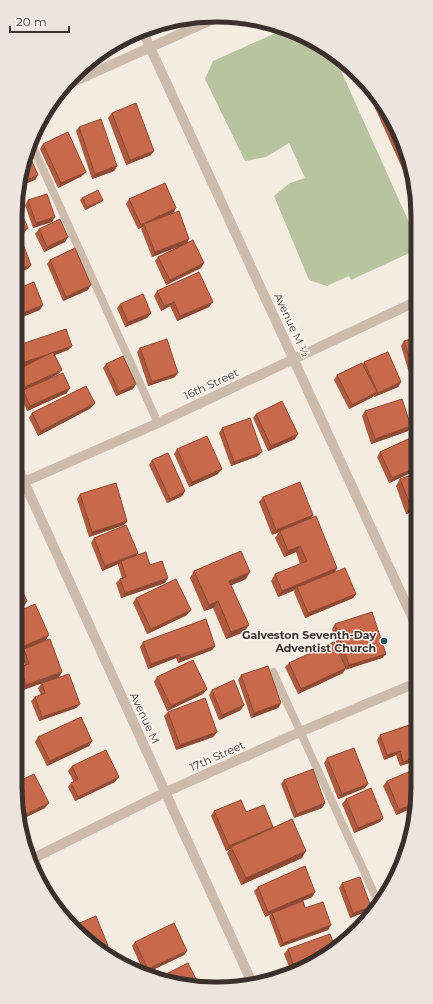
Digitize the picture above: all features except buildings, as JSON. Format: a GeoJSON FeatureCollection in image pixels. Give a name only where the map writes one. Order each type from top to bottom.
{"type":"FeatureCollection","features":[{"type":"Feature","properties":{"kind":"street"},"geometry":{"type":"LineString","coordinates":[[79,79],[207,22]]}},
{"type":"Feature","properties":{"kind":"street","name":"Avenue M ½"},"geometry":{"type":"LineString","coordinates":[[145,36],[411,615]]}},
{"type":"Feature","properties":{"kind":"street","name":"16th Street"},"geometry":{"type":"LineString","coordinates":[[22,483],[158,423],[411,304]]}},
{"type":"Feature","properties":{"kind":"street","name":"Avenue M"},"geometry":{"type":"LineString","coordinates":[[22,488],[166,792],[250,979]]}},
{"type":"Feature","properties":{"kind":"street","name":"17th Street"},"geometry":{"type":"LineString","coordinates":[[35,857],[166,792],[300,732],[411,685]]}},
{"type":"Feature","properties":{"kind":"lane"},"geometry":{"type":"LineString","coordinates":[[34,149],[158,423]]}},
{"type":"Feature","properties":{"kind":"lane"},"geometry":{"type":"LineString","coordinates":[[273,672],[376,898]]}},
{"type":"Feature","properties":{"kind":"green space"},"geometry":{"type":"Polygon","coordinates":[[[278,32],[314,48],[338,65],[411,227],[411,252],[351,280],[349,276],[327,286],[309,280],[274,196],[290,183],[305,178],[289,143],[266,157],[245,161],[205,79],[213,61],[278,32]]]}},
{"type":"Feature","properties":{"kind":"place","name":"Galveston Seventh-Day Adventist Church"},"geometry":{"type":"Point","coordinates":[384,641]}}]}
